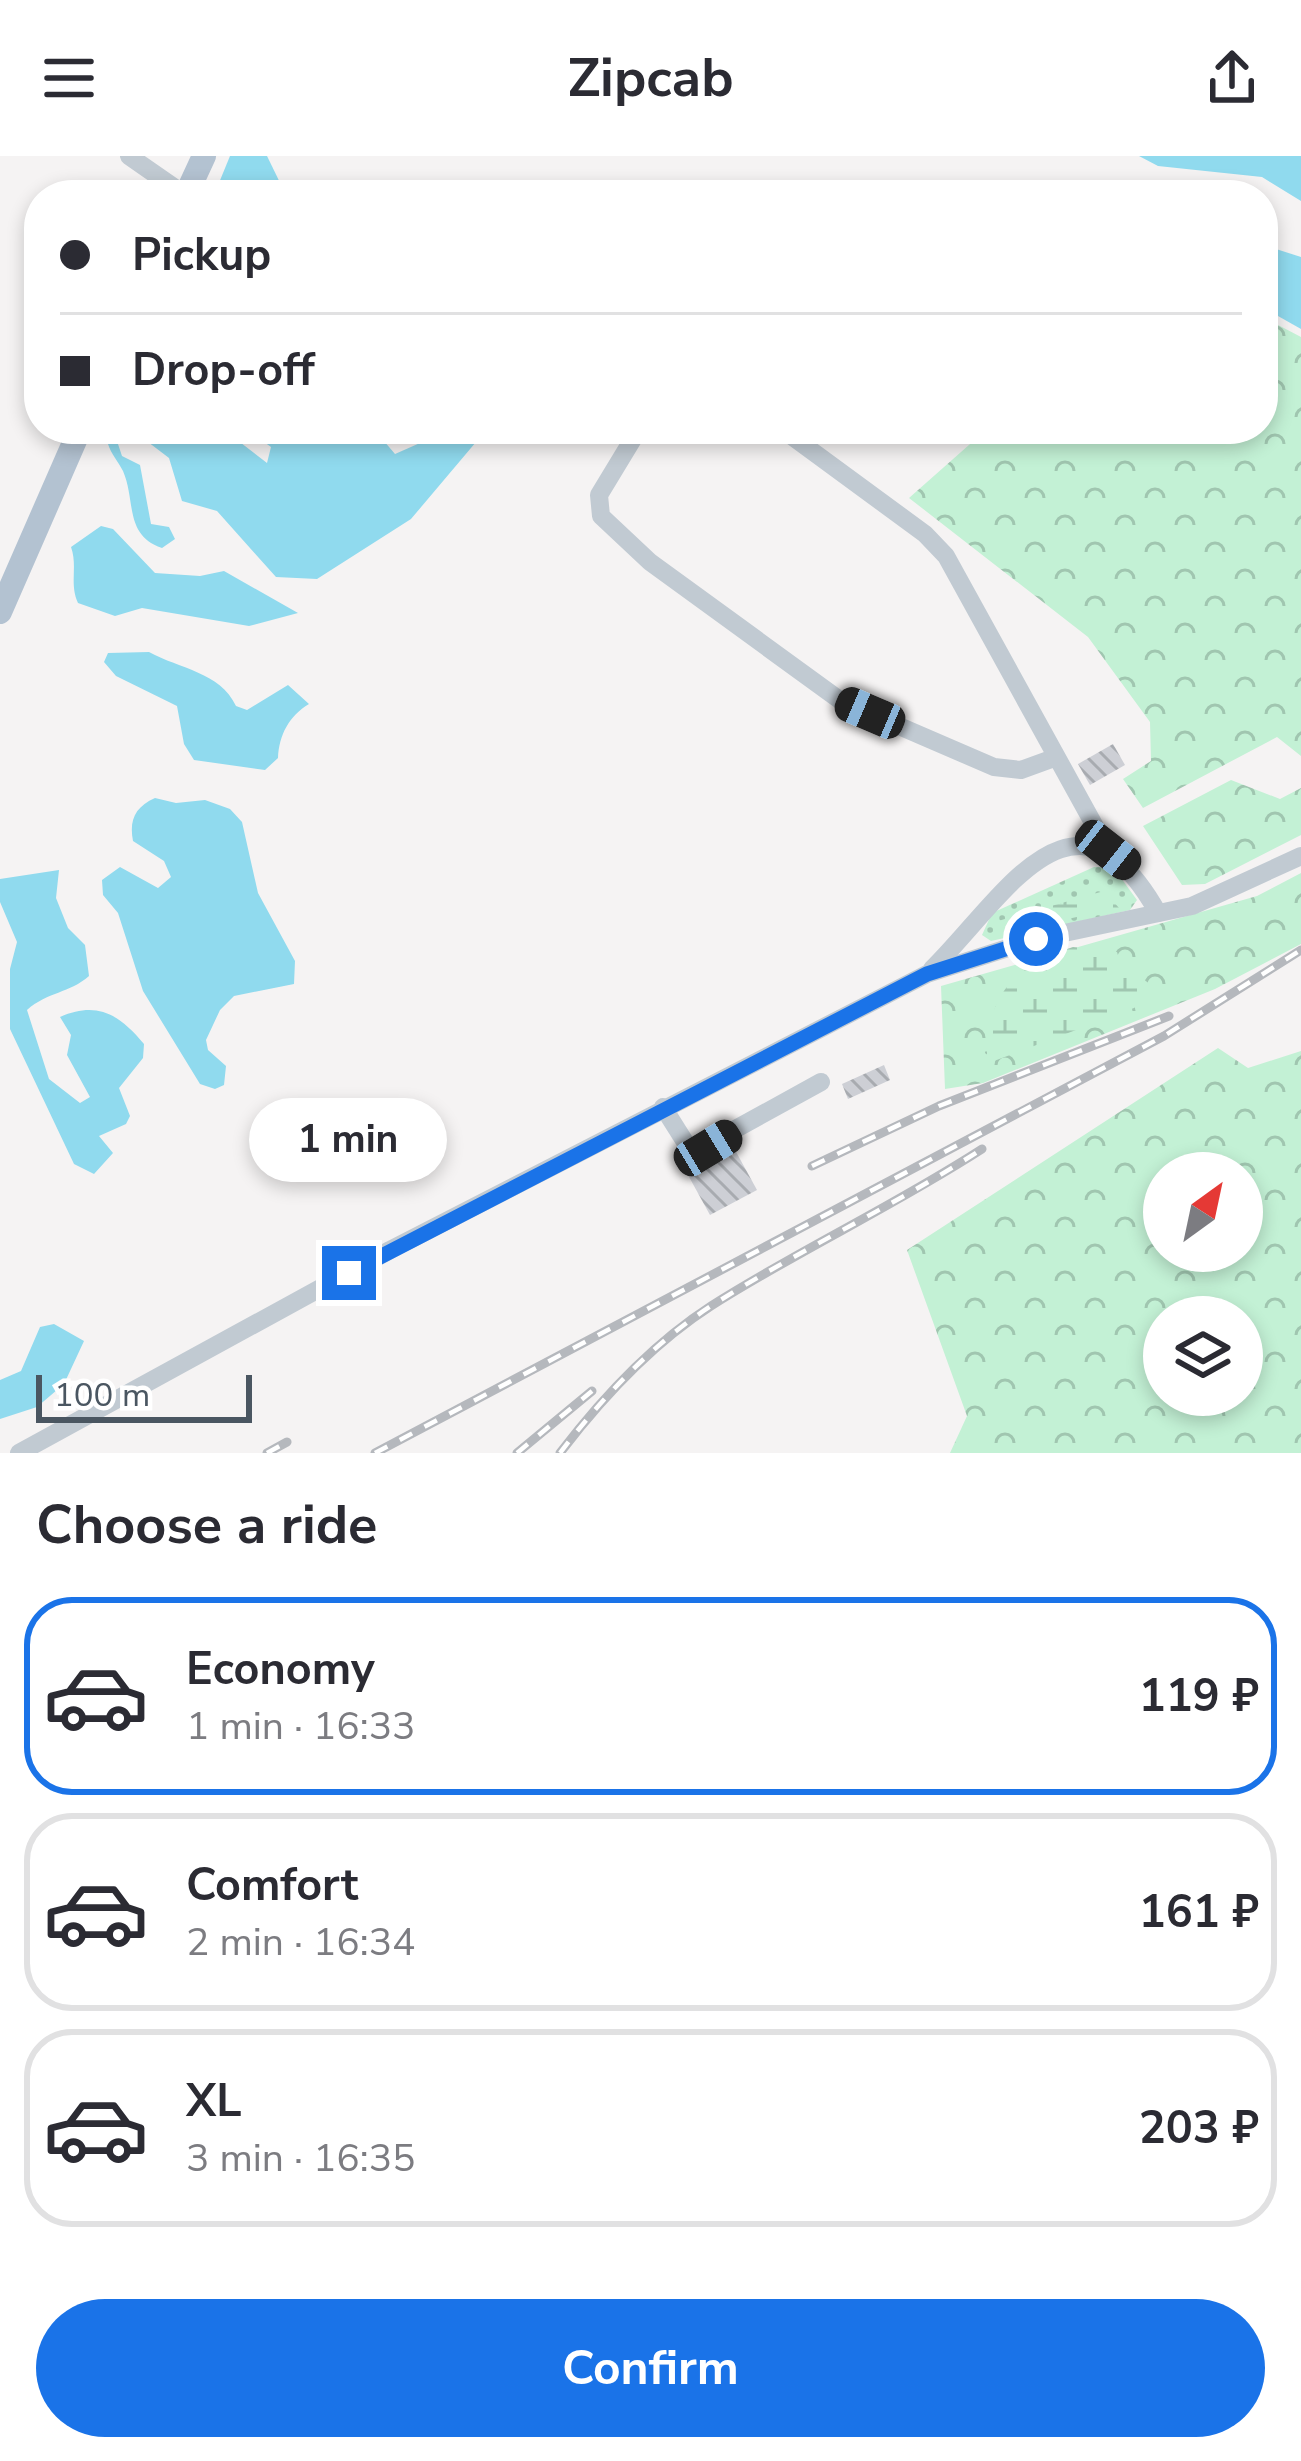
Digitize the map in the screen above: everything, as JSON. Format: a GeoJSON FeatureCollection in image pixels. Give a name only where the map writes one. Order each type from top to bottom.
{"type":"FeatureCollection","features":[{"type":"Feature","properties":{"kind":"main road"},"geometry":{"type":"LineString","coordinates":[[0,612],[73,444]]}},
{"type":"Feature","properties":{"kind":"street"},"geometry":{"type":"LineString","coordinates":[[129,156],[164,180]]}},
{"type":"Feature","properties":{"kind":"street"},"geometry":{"type":"LineString","coordinates":[[630,444],[599,495],[602,516],[650,562],[841,701],[994,767],[1021,770],[1054,758]]}},
{"type":"Feature","properties":{"kind":"street"},"geometry":{"type":"LineString","coordinates":[[802,444],[925,534],[946,556],[1108,850],[1135,872],[1158,913]]}},
{"type":"Feature","properties":{"kind":"street"},"geometry":{"type":"LineString","coordinates":[[927,974],[991,898],[1032,864],[1077,846],[1108,850]]}},
{"type":"Feature","properties":{"kind":"street"},"geometry":{"type":"LineString","coordinates":[[19,1453],[663,1107],[927,974],[1036,939],[1192,906],[1301,856]]}},
{"type":"Feature","properties":{"kind":"street"},"geometry":{"type":"LineString","coordinates":[[663,1107],[692,1153],[821,1082]]}},
{"type":"Feature","properties":{"kind":"green space"},"geometry":{"type":"Polygon","coordinates":[[[1278,325],[1301,337],[1301,756],[1277,737],[1143,808],[1123,779],[1151,761],[1150,722],[1088,637],[909,498],[970,444],[1278,444],[1278,325]]]}},
{"type":"Feature","properties":{"kind":"green space"},"geometry":{"type":"Polygon","coordinates":[[[1231,780],[1280,799],[1301,788],[1301,835],[1205,884],[1182,885],[1143,826],[1231,780]]]}},
{"type":"Feature","properties":{"kind":"green space"},"geometry":{"type":"Polygon","coordinates":[[[1094,867],[1113,867],[1137,900],[1130,910],[991,941],[982,935],[992,913],[1094,867]]]}},
{"type":"Feature","properties":{"kind":"green space"},"geometry":{"type":"Polygon","coordinates":[[[1301,873],[1301,944],[1215,989],[983,1083],[945,1089],[941,986],[1257,896],[1301,873]]]}},
{"type":"Feature","properties":{"kind":"green space"},"geometry":{"type":"Polygon","coordinates":[[[1104,891],[1119,908],[1002,933],[997,927],[998,921],[1104,891]]]}},
{"type":"Feature","properties":{"kind":"green space"},"geometry":{"type":"Polygon","coordinates":[[[1073,947],[1117,952],[1120,962],[1158,990],[1134,1008],[994,1061],[985,1053],[988,1032],[1009,984],[1035,963],[1073,947]]]}},
{"type":"Feature","properties":{"kind":"green space"},"geometry":{"type":"Polygon","coordinates":[[[1218,1048],[1248,1068],[1301,1051],[1301,1453],[950,1453],[967,1416],[907,1250],[1218,1048]]]}},
{"type":"Feature","properties":{"kind":"water"},"geometry":{"type":"Polygon","coordinates":[[[230,156],[267,156],[279,180],[220,180],[230,156]]]}},
{"type":"Feature","properties":{"kind":"water"},"geometry":{"type":"Polygon","coordinates":[[[1139,156],[1301,156],[1301,201],[1278,187],[1278,180],[1158,166],[1139,156]]]}},
{"type":"Feature","properties":{"kind":"water"},"geometry":{"type":"Polygon","coordinates":[[[1278,250],[1301,257],[1301,329],[1278,316],[1278,250]]]}},
{"type":"Feature","properties":{"kind":"water"},"geometry":{"type":"Polygon","coordinates":[[[108,444],[118,444],[122,456],[140,465],[151,524],[169,527],[175,539],[162,548],[136,526],[123,471],[108,444]]]}},
{"type":"Feature","properties":{"kind":"water"},"geometry":{"type":"Polygon","coordinates":[[[151,444],[242,444],[267,463],[271,447],[267,444],[386,444],[395,454],[418,444],[474,444],[411,519],[317,579],[276,577],[217,511],[182,501],[169,458],[151,444]]]}},
{"type":"Feature","properties":{"kind":"water"},"geometry":{"type":"Polygon","coordinates":[[[101,526],[113,529],[155,573],[200,576],[224,571],[298,613],[249,626],[142,608],[115,616],[78,603],[71,547],[101,526]]]}},
{"type":"Feature","properties":{"kind":"water"},"geometry":{"type":"Polygon","coordinates":[[[149,652],[210,678],[236,706],[247,710],[288,685],[309,704],[291,720],[278,758],[265,770],[194,760],[184,744],[177,706],[116,676],[104,662],[108,653],[149,652]]]}},
{"type":"Feature","properties":{"kind":"water"},"geometry":{"type":"Polygon","coordinates":[[[155,798],[176,803],[205,800],[230,809],[242,822],[258,893],[295,961],[294,984],[234,996],[220,1010],[206,1040],[208,1050],[226,1066],[224,1085],[215,1089],[200,1084],[143,991],[118,913],[103,895],[102,880],[120,867],[158,888],[171,877],[164,861],[133,841],[135,815],[155,798]]]}},
{"type":"Feature","properties":{"kind":"water"},"geometry":{"type":"Polygon","coordinates":[[[59,870],[56,898],[68,928],[85,945],[89,976],[27,1010],[49,1079],[80,1103],[90,1097],[67,1055],[71,1035],[60,1017],[73,1012],[106,1013],[144,1044],[143,1058],[119,1088],[130,1116],[126,1124],[99,1136],[113,1153],[94,1174],[74,1164],[10,1029],[10,969],[17,942],[0,902],[0,879],[59,870]]]}},
{"type":"Feature","properties":{"kind":"water"},"geometry":{"type":"Polygon","coordinates":[[[54,1324],[84,1341],[64,1384],[37,1407],[0,1419],[0,1380],[21,1371],[40,1327],[54,1324]]]}},
{"type":"Feature","properties":{"kind":"building"},"geometry":{"type":"Polygon","coordinates":[[[1113,744],[1125,765],[1090,785],[1078,764],[1113,744]]]}},
{"type":"Feature","properties":{"kind":"building"},"geometry":{"type":"Polygon","coordinates":[[[884,1065],[890,1080],[848,1099],[842,1084],[884,1065]]]}},
{"type":"Feature","properties":{"kind":"building"},"geometry":{"type":"Polygon","coordinates":[[[735,1150],[757,1190],[710,1215],[688,1175],[735,1150]]]}},
{"type":"Feature","properties":{"kind":"railway"},"geometry":{"type":"LineString","coordinates":[[375,1453],[1164,1036],[1301,950]]}},
{"type":"Feature","properties":{"kind":"railway"},"geometry":{"type":"LineString","coordinates":[[812,1166],[939,1106],[1169,1016]]}},
{"type":"Feature","properties":{"kind":"railway"},"geometry":{"type":"LineString","coordinates":[[560,1453],[629,1373],[689,1321],[982,1149]]}},
{"type":"Feature","properties":{"kind":"railway"},"geometry":{"type":"LineString","coordinates":[[517,1453],[592,1391]]}},
{"type":"Feature","properties":{"kind":"railway"},"geometry":{"type":"LineString","coordinates":[[267,1453],[287,1442]]}},
{"type":"Feature","properties":{"kind":"route"},"geometry":{"type":"LineString","coordinates":[[349,1273],[927,974],[1036,939]]}}]}
